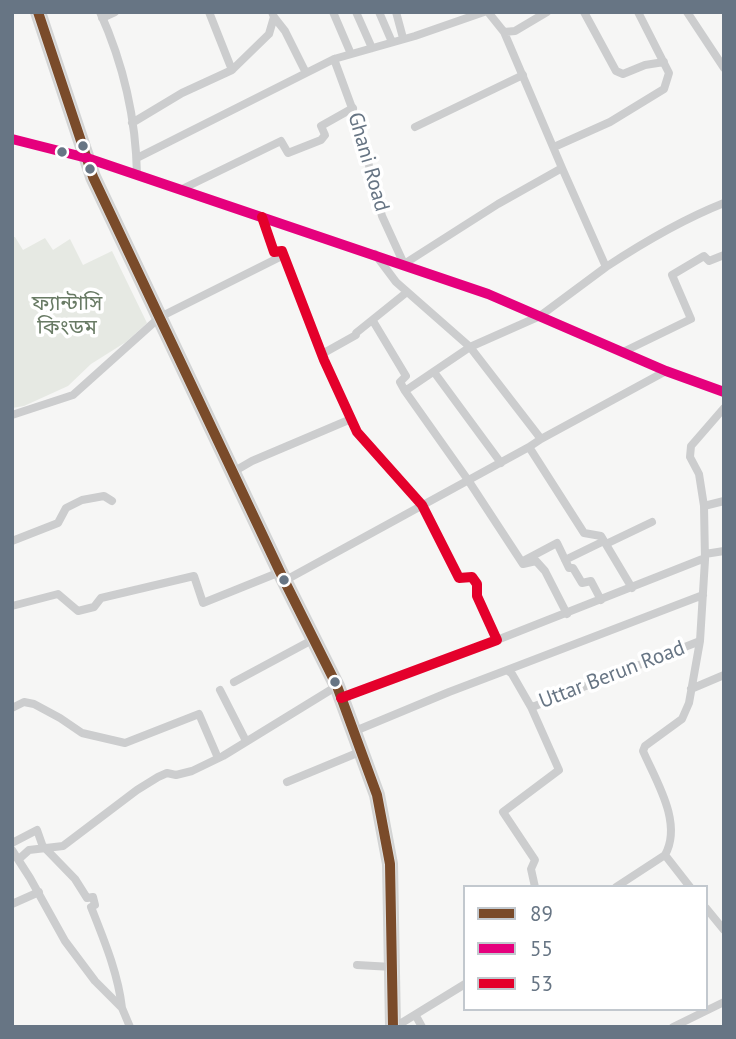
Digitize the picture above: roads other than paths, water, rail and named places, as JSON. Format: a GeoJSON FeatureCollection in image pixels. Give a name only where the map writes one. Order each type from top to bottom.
{"type":"FeatureCollection","features":[{"type":"Feature","properties":{"kind":"highway"},"geometry":{"type":"LineString","coordinates":[[38,12],[93,177],[282,577],[314,639],[355,731],[377,794],[390,864],[394,1027]]}},
{"type":"Feature","properties":{"kind":"street"},"geometry":{"type":"LineString","coordinates":[[115,12],[101,15],[123,74],[132,123],[137,175]]}},
{"type":"Feature","properties":{"kind":"street"},"geometry":{"type":"LineString","coordinates":[[209,12],[232,70]]}},
{"type":"Feature","properties":{"kind":"street"},"geometry":{"type":"LineString","coordinates":[[334,12],[351,54]]}},
{"type":"Feature","properties":{"kind":"street"},"geometry":{"type":"LineString","coordinates":[[356,12],[372,48]]}},
{"type":"Feature","properties":{"kind":"street"},"geometry":{"type":"LineString","coordinates":[[379,12],[392,42]]}},
{"type":"Feature","properties":{"kind":"street"},"geometry":{"type":"LineString","coordinates":[[396,12],[403,38]]}},
{"type":"Feature","properties":{"kind":"street"},"geometry":{"type":"LineString","coordinates":[[136,158],[334,59],[486,12],[504,32],[606,267]]}},
{"type":"Feature","properties":{"kind":"street"},"geometry":{"type":"LineString","coordinates":[[504,32],[515,31],[547,12]]}},
{"type":"Feature","properties":{"kind":"street"},"geometry":{"type":"LineString","coordinates":[[584,12],[617,71],[623,74],[645,65],[664,62]]}},
{"type":"Feature","properties":{"kind":"street"},"geometry":{"type":"LineString","coordinates":[[554,147],[610,122],[664,89],[669,73],[638,12]]}},
{"type":"Feature","properties":{"kind":"street"},"geometry":{"type":"LineString","coordinates":[[687,12],[724,68]]}},
{"type":"Feature","properties":{"kind":"street"},"geometry":{"type":"LineString","coordinates":[[132,123],[182,93],[232,70],[269,34],[273,15]]}},
{"type":"Feature","properties":{"kind":"street"},"geometry":{"type":"LineString","coordinates":[[273,15],[285,31],[306,74]]}},
{"type":"Feature","properties":{"kind":"street","name":"Ghani Road"},"geometry":{"type":"LineString","coordinates":[[334,59],[353,108],[382,216],[404,264]]}},
{"type":"Feature","properties":{"kind":"street"},"geometry":{"type":"LineString","coordinates":[[415,127],[523,75]]}},
{"type":"Feature","properties":{"kind":"street"},"geometry":{"type":"LineString","coordinates":[[180,190],[281,141],[288,153],[321,140],[325,135],[321,126],[353,108]]}},
{"type":"Feature","properties":{"kind":"street"},"geometry":{"type":"LineString","coordinates":[[12,139],[87,158],[404,264],[488,294],[666,371],[724,392]]}},
{"type":"Feature","properties":{"kind":"street"},"geometry":{"type":"LineString","coordinates":[[404,264],[498,204],[562,168]]}},
{"type":"Feature","properties":{"kind":"street"},"geometry":{"type":"LineString","coordinates":[[405,391],[470,347],[540,316],[646,241],[724,203]]}},
{"type":"Feature","properties":{"kind":"street"},"geometry":{"type":"LineString","coordinates":[[262,217],[274,252],[282,251],[322,354],[357,432],[422,505],[459,578],[472,577],[477,584],[477,596],[497,640]]}},
{"type":"Feature","properties":{"kind":"street"},"geometry":{"type":"LineString","coordinates":[[375,254],[396,282],[470,347],[541,439]]}},
{"type":"Feature","properties":{"kind":"street"},"geometry":{"type":"LineString","coordinates":[[625,351],[691,318],[672,275],[704,256],[709,261],[724,255]]}},
{"type":"Feature","properties":{"kind":"street"},"geometry":{"type":"LineString","coordinates":[[12,415],[74,395],[160,317],[282,256]]}},
{"type":"Feature","properties":{"kind":"street"},"geometry":{"type":"LineString","coordinates":[[322,354],[356,335],[407,292]]}},
{"type":"Feature","properties":{"kind":"street"},"geometry":{"type":"LineString","coordinates":[[373,321],[406,376],[400,382],[405,391],[523,564],[536,561],[545,570],[568,614]]}},
{"type":"Feature","properties":{"kind":"street"},"geometry":{"type":"LineString","coordinates":[[12,606],[58,594],[78,611],[94,607],[101,598],[194,576],[203,603],[282,577],[391,525],[422,505],[666,371]]}},
{"type":"Feature","properties":{"kind":"street"},"geometry":{"type":"LineString","coordinates":[[434,372],[501,463]]}},
{"type":"Feature","properties":{"kind":"street"},"geometry":{"type":"LineString","coordinates":[[700,641],[705,556],[704,506],[699,474],[690,457],[691,446],[724,408]]}},
{"type":"Feature","properties":{"kind":"street"},"geometry":{"type":"LineString","coordinates":[[233,472],[252,461],[351,419]]}},
{"type":"Feature","properties":{"kind":"street"},"geometry":{"type":"LineString","coordinates":[[530,447],[584,533],[601,536],[632,588]]}},
{"type":"Feature","properties":{"kind":"street"},"geometry":{"type":"LineString","coordinates":[[12,541],[58,523],[66,508],[82,500],[104,496],[112,501]]}},
{"type":"Feature","properties":{"kind":"street"},"geometry":{"type":"LineString","coordinates":[[704,506],[724,501]]}},
{"type":"Feature","properties":{"kind":"street"},"geometry":{"type":"LineString","coordinates":[[565,560],[652,522]]}},
{"type":"Feature","properties":{"kind":"street"},"geometry":{"type":"LineString","coordinates":[[521,561],[557,542],[569,568],[573,568],[582,583],[591,581],[601,600]]}},
{"type":"Feature","properties":{"kind":"street"},"geometry":{"type":"LineString","coordinates":[[19,859],[29,850],[63,846],[137,789],[158,777],[167,773],[176,775],[192,771],[339,692],[568,614],[705,556],[724,551]]}},
{"type":"Feature","properties":{"kind":"street"},"geometry":{"type":"LineString","coordinates":[[355,731],[449,692],[703,595]]}},
{"type":"Feature","properties":{"kind":"street"},"geometry":{"type":"LineString","coordinates":[[234,682],[314,639]]}},
{"type":"Feature","properties":{"kind":"street","name":"Uttar Berun Road"},"geometry":{"type":"LineString","coordinates":[[665,855],[670,845],[670,815],[643,751],[645,746],[682,719],[689,703],[700,641]]}},
{"type":"Feature","properties":{"kind":"street","name":"Uttar Berun Road"},"geometry":{"type":"LineString","coordinates":[[507,670],[531,707],[700,641]]}},
{"type":"Feature","properties":{"kind":"street"},"geometry":{"type":"LineString","coordinates":[[691,689],[724,675]]}},
{"type":"Feature","properties":{"kind":"street"},"geometry":{"type":"LineString","coordinates":[[220,690],[246,741]]}},
{"type":"Feature","properties":{"kind":"street"},"geometry":{"type":"LineString","coordinates":[[12,708],[24,702],[34,704],[82,733],[125,743],[199,715],[218,758]]}},
{"type":"Feature","properties":{"kind":"street"},"geometry":{"type":"LineString","coordinates":[[531,707],[559,770],[503,812],[535,860],[531,869],[535,885]]}},
{"type":"Feature","properties":{"kind":"street"},"geometry":{"type":"LineString","coordinates":[[287,782],[362,751]]}},
{"type":"Feature","properties":{"kind":"street"},"geometry":{"type":"LineString","coordinates":[[12,843],[37,830],[44,847],[75,879],[87,898],[93,897],[95,905],[91,907],[109,953],[120,990],[122,1008],[130,1027]]}},
{"type":"Feature","properties":{"kind":"street"},"geometry":{"type":"LineString","coordinates":[[12,850],[39,892],[65,941],[95,981],[122,1008]]}},
{"type":"Feature","properties":{"kind":"street"},"geometry":{"type":"LineString","coordinates":[[619,885],[665,855],[688,885]]}},
{"type":"Feature","properties":{"kind":"street"},"geometry":{"type":"LineString","coordinates":[[12,904],[39,892]]}},
{"type":"Feature","properties":{"kind":"street"},"geometry":{"type":"LineString","coordinates":[[708,910],[724,930]]}},
{"type":"Feature","properties":{"kind":"street"},"geometry":{"type":"LineString","coordinates":[[357,965],[392,967]]}},
{"type":"Feature","properties":{"kind":"street"},"geometry":{"type":"LineString","coordinates":[[394,1027],[463,985]]}},
{"type":"Feature","properties":{"kind":"street"},"geometry":{"type":"LineString","coordinates":[[708,1010],[724,1002]]}},
{"type":"Feature","properties":{"kind":"street"},"geometry":{"type":"LineString","coordinates":[[673,1027],[706,1011]]}},
{"type":"Feature","properties":{"kind":"street"},"geometry":{"type":"LineString","coordinates":[[416,1016],[422,1027]]}},
{"type":"Feature","properties":{"kind":"park label","name":"ফ্যান্টাসি কিংডম"},"geometry":{"type":"Point","coordinates":[67,316]}}]}
